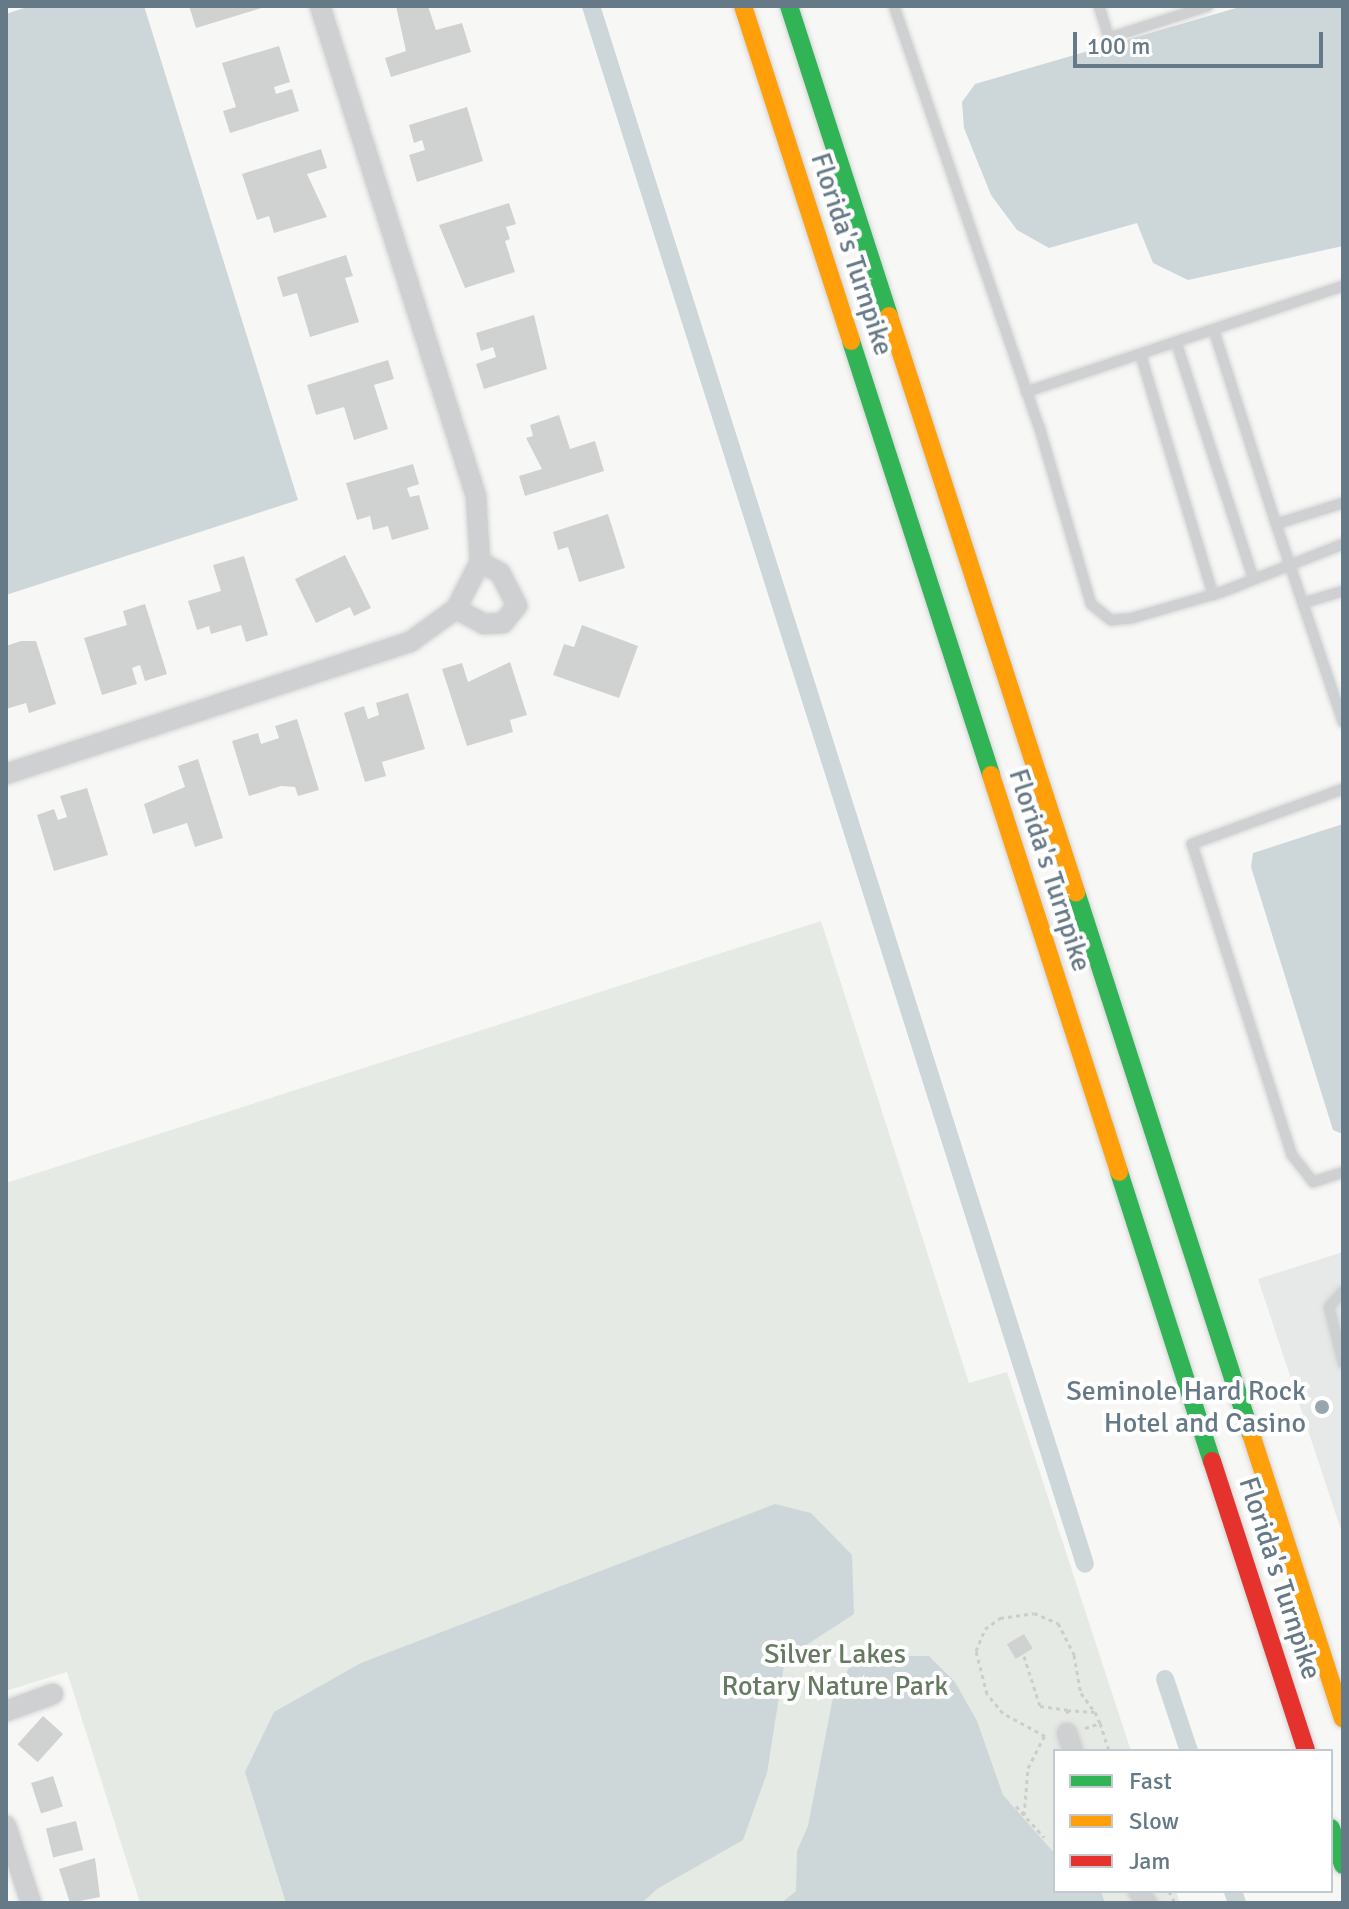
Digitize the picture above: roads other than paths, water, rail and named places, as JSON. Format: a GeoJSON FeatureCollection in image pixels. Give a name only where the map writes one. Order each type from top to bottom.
{"type":"FeatureCollection","features":[{"type":"Feature","properties":{"kind":"highway","name":"Florida's Turnpike"},"geometry":{"type":"LineString","coordinates":[[743,6],[1252,1561],[1305,1749]]}},
{"type":"Feature","properties":{"kind":"highway","name":"Florida's Turnpike"},"geometry":{"type":"LineString","coordinates":[[789,6],[1281,1550],[1343,1719]]}},
{"type":"Feature","properties":{"kind":"highway"},"geometry":{"type":"LineString","coordinates":[[1333,1834],[1343,1865]]}},
{"type":"Feature","properties":{"kind":"street"},"geometry":{"type":"LineString","coordinates":[[6,774],[410,642],[456,609],[480,562],[476,496],[320,6]]}},
{"type":"Feature","properties":{"kind":"street"},"geometry":{"type":"LineString","coordinates":[[456,609],[484,624],[503,623],[517,606],[507,581],[480,562]]}},
{"type":"Feature","properties":{"kind":"street"},"geometry":{"type":"LineString","coordinates":[[6,1711],[53,1694]]}},
{"type":"Feature","properties":{"kind":"street"},"geometry":{"type":"LineString","coordinates":[[6,1826],[31,1903]]}},
{"type":"Feature","properties":{"kind":"lane"},"geometry":{"type":"LineString","coordinates":[[894,6],[1026,392],[1091,604],[1111,620],[1132,618],[1213,595],[1289,562],[1343,544]]}},
{"type":"Feature","properties":{"kind":"lane"},"geometry":{"type":"LineString","coordinates":[[1099,6],[1109,38],[1208,6]]}},
{"type":"Feature","properties":{"kind":"lane"},"geometry":{"type":"LineString","coordinates":[[1026,392],[1177,345],[1343,286]]}},
{"type":"Feature","properties":{"kind":"lane"},"geometry":{"type":"LineString","coordinates":[[1214,331],[1343,722]]}},
{"type":"Feature","properties":{"kind":"lane"},"geometry":{"type":"LineString","coordinates":[[1177,345],[1253,578]]}},
{"type":"Feature","properties":{"kind":"lane"},"geometry":{"type":"LineString","coordinates":[[1141,356],[1213,595]]}},
{"type":"Feature","properties":{"kind":"lane"},"geometry":{"type":"LineString","coordinates":[[1276,524],[1343,503]]}},
{"type":"Feature","properties":{"kind":"lane"},"geometry":{"type":"LineString","coordinates":[[1303,603],[1343,591]]}},
{"type":"Feature","properties":{"kind":"lane"},"geometry":{"type":"LineString","coordinates":[[1343,789],[1192,844],[1292,1155],[1313,1182],[1343,1172]]}},
{"type":"Feature","properties":{"kind":"lane"},"geometry":{"type":"LineString","coordinates":[[1343,1291],[1329,1307],[1343,1363]]}},
{"type":"Feature","properties":{"kind":"waterway"},"geometry":{"type":"LineString","coordinates":[[591,6],[1085,1564]]}},
{"type":"Feature","properties":{"kind":"waterway"},"geometry":{"type":"LineString","coordinates":[[1165,1679],[1188,1749]]}},
{"type":"Feature","properties":{"kind":"waterway"},"geometry":{"type":"LineString","coordinates":[[1234,1893],[1237,1903]]}},
{"type":"Feature","properties":{"kind":"place","name":"Seminole Hard Rock Hotel and Casino"},"geometry":{"type":"Point","coordinates":[1322,1407]}},
{"type":"Feature","properties":{"kind":"park label","name":"Silver Lakes Rotary Nature Park"},"geometry":{"type":"Point","coordinates":[835,1670]}}]}
